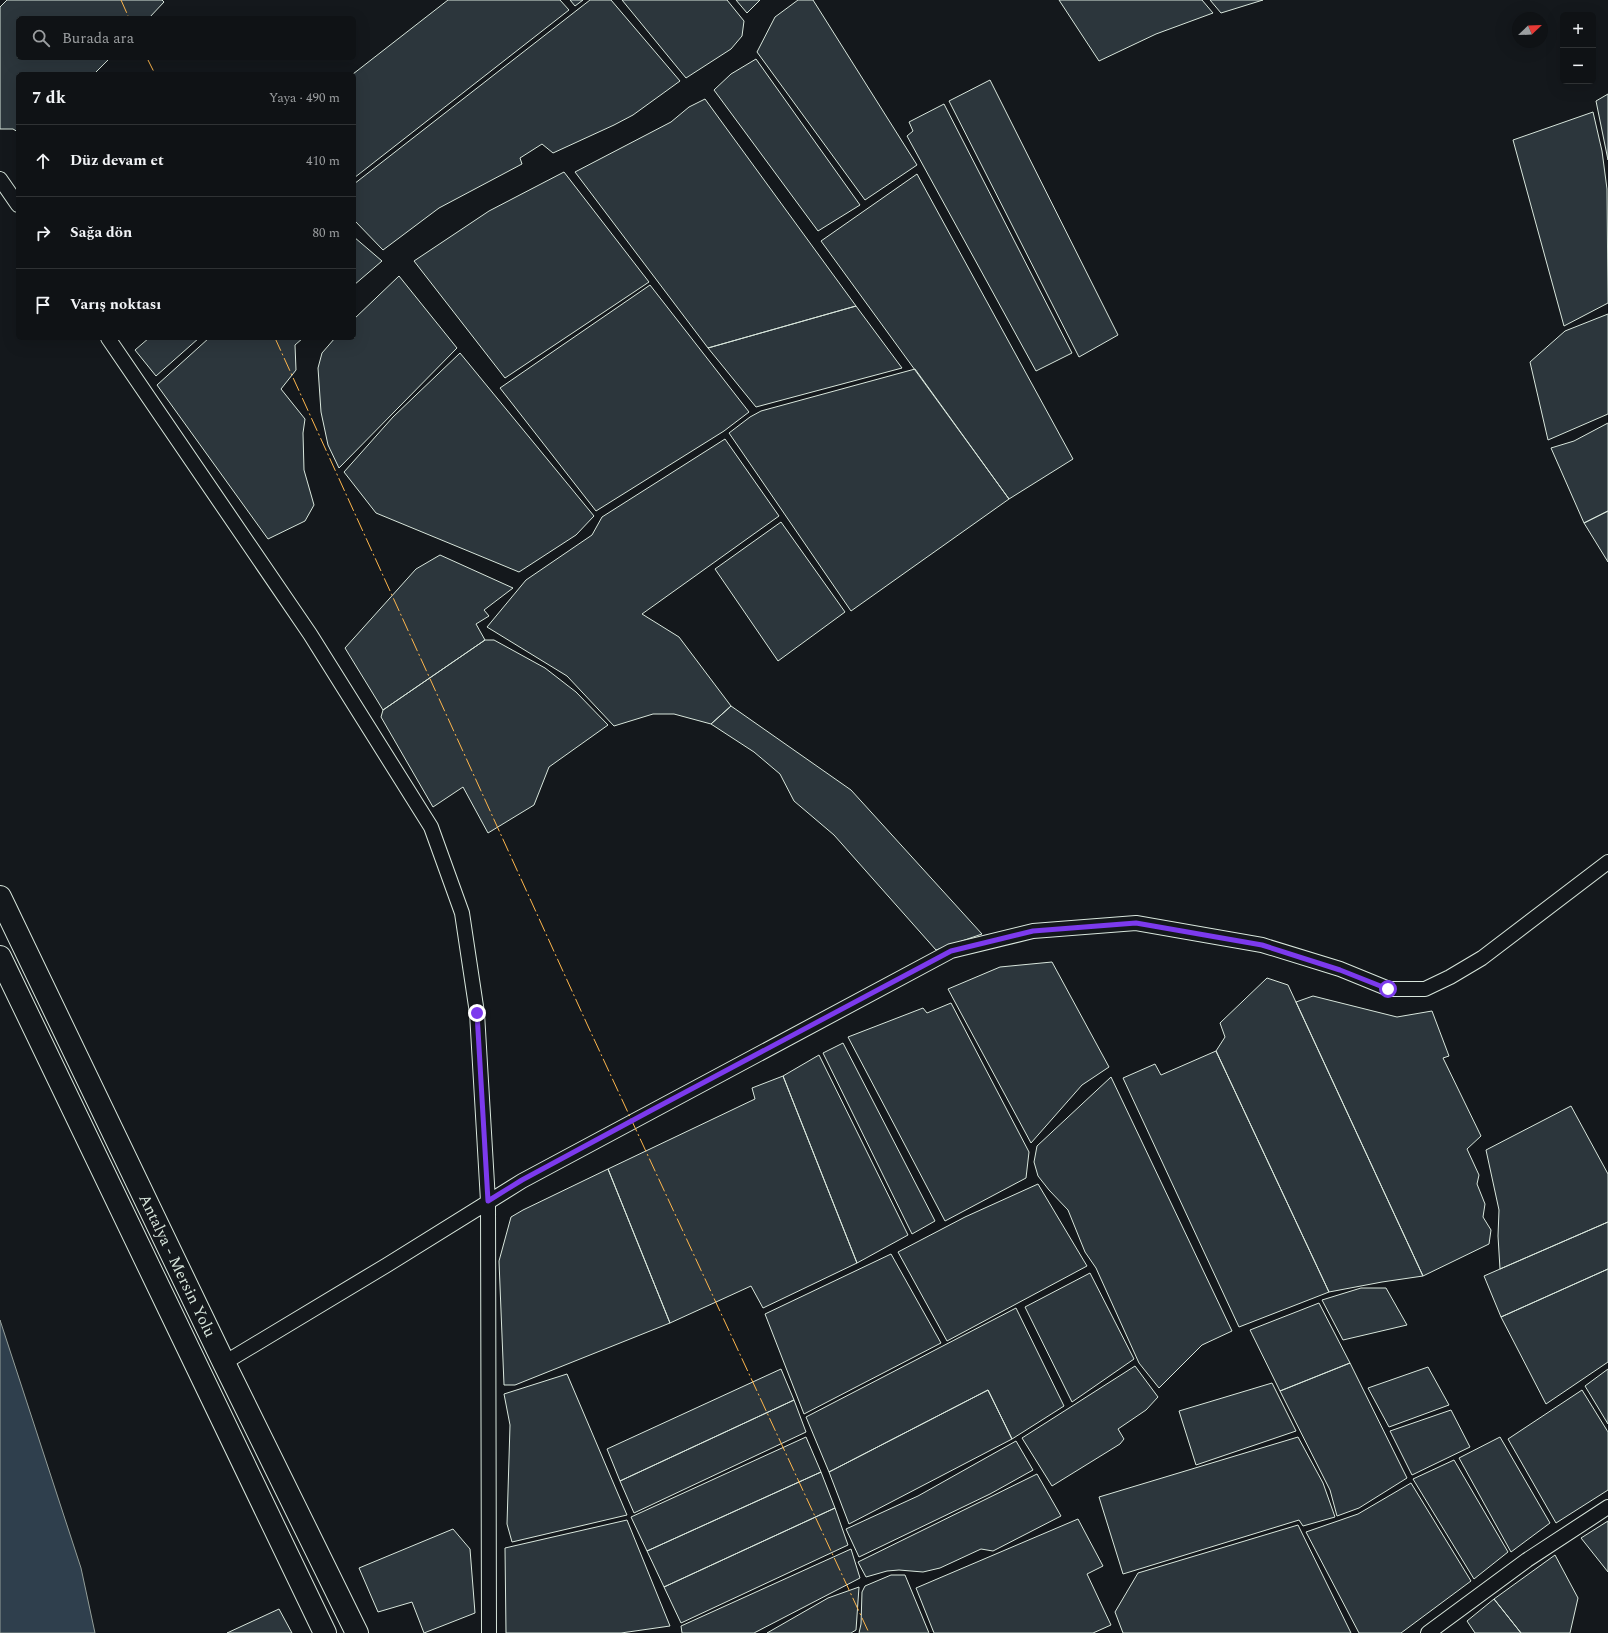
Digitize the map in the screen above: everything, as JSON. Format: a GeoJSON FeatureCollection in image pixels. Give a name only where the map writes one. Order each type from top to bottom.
{"type":"FeatureCollection","features":[{"type":"Feature","properties":{"kind":"highway","name":"Antalya - Mersin Yolu"},"geometry":{"type":"LineString","coordinates":[[0,897],[224,1363],[357,1633]]}},
{"type":"Feature","properties":{"kind":"highway","name":"Antalya - Mersin Yolu"},"geometry":{"type":"LineString","coordinates":[[0,957],[325,1633]]}},
{"type":"Feature","properties":{"kind":"street"},"geometry":{"type":"LineString","coordinates":[[0,178],[16,202]]}},
{"type":"Feature","properties":{"kind":"street"},"geometry":{"type":"LineString","coordinates":[[109,340],[310,634],[431,827],[462,914],[477,1013],[488,1201],[489,1633]]}},
{"type":"Feature","properties":{"kind":"street"},"geometry":{"type":"LineString","coordinates":[[224,1363],[387,1265],[522,1180],[643,1114],[951,951],[1033,931],[1136,923],[1262,945],[1340,970],[1388,989],[1425,989],[1450,977],[1482,958],[1608,862]]}},
{"type":"Feature","properties":{"kind":"street"},"geometry":{"type":"LineString","coordinates":[[1428,1633],[1527,1560],[1608,1507]]}},
{"type":"Feature","properties":{"kind":"water"},"geometry":{"type":"Polygon","coordinates":[[[0,1320],[81,1568],[95,1633],[0,1633],[0,1320]]]}},
{"type":"Feature","properties":{"kind":"building"},"geometry":{"type":"Polygon","coordinates":[[[7,0],[162,0],[164,2],[151,16],[16,16],[16,60],[108,60],[96,72],[16,72],[16,131],[13,129],[0,129],[0,7],[7,0]]]}},
{"type":"Feature","properties":{"kind":"building"},"geometry":{"type":"Polygon","coordinates":[[[448,0],[560,0],[569,10],[356,176],[356,72],[448,0]]]}},
{"type":"Feature","properties":{"kind":"building"},"geometry":{"type":"Polygon","coordinates":[[[570,0],[583,0],[575,6],[570,0]]]}},
{"type":"Feature","properties":{"kind":"building"},"geometry":{"type":"Polygon","coordinates":[[[590,0],[611,0],[680,81],[633,115],[553,153],[542,144],[520,158],[522,164],[439,208],[383,250],[356,222],[356,182],[590,0]]]}},
{"type":"Feature","properties":{"kind":"building"},"geometry":{"type":"Polygon","coordinates":[[[622,0],[727,0],[744,21],[742,36],[731,49],[686,78],[622,0]]]}},
{"type":"Feature","properties":{"kind":"building"},"geometry":{"type":"Polygon","coordinates":[[[736,0],[760,0],[747,13],[736,0]]]}},
{"type":"Feature","properties":{"kind":"building"},"geometry":{"type":"Polygon","coordinates":[[[798,0],[813,0],[917,165],[865,200],[757,52],[775,17],[798,0]]]}},
{"type":"Feature","properties":{"kind":"building"},"geometry":{"type":"Polygon","coordinates":[[[1059,0],[1202,0],[1213,13],[1156,34],[1099,61],[1059,0]]]}},
{"type":"Feature","properties":{"kind":"building"},"geometry":{"type":"Polygon","coordinates":[[[1210,0],[1263,0],[1221,13],[1210,0]]]}},
{"type":"Feature","properties":{"kind":"building"},"geometry":{"type":"Polygon","coordinates":[[[756,59],[860,205],[818,231],[714,90],[731,74],[756,59]]]}},
{"type":"Feature","properties":{"kind":"building"},"geometry":{"type":"Polygon","coordinates":[[[990,80],[1118,335],[1079,357],[949,101],[990,80]]]}},
{"type":"Feature","properties":{"kind":"building"},"geometry":{"type":"Polygon","coordinates":[[[1608,94],[1608,160],[1596,101],[1608,94]]]}},
{"type":"Feature","properties":{"kind":"building"},"geometry":{"type":"Polygon","coordinates":[[[705,99],[856,306],[708,348],[575,172],[671,122],[689,107],[705,99]]]}},
{"type":"Feature","properties":{"kind":"building"},"geometry":{"type":"Polygon","coordinates":[[[944,104],[1072,353],[1036,371],[907,136],[913,131],[909,122],[944,104]]]}},
{"type":"Feature","properties":{"kind":"building"},"geometry":{"type":"Polygon","coordinates":[[[1593,112],[1602,151],[1607,189],[1608,303],[1564,326],[1513,140],[1593,112]]]}},
{"type":"Feature","properties":{"kind":"building"},"geometry":{"type":"Polygon","coordinates":[[[564,172],[649,282],[505,378],[414,261],[489,211],[564,172]]]}},
{"type":"Feature","properties":{"kind":"building"},"geometry":{"type":"Polygon","coordinates":[[[917,174],[1073,459],[1009,499],[821,241],[917,174]]]}},
{"type":"Feature","properties":{"kind":"building"},"geometry":{"type":"Polygon","coordinates":[[[356,239],[382,261],[356,283],[356,239]]]}},
{"type":"Feature","properties":{"kind":"building"},"geometry":{"type":"Polygon","coordinates":[[[399,276],[457,348],[339,468],[328,445],[321,412],[318,368],[322,353],[333,340],[356,340],[356,317],[399,276]]]}},
{"type":"Feature","properties":{"kind":"building"},"geometry":{"type":"Polygon","coordinates":[[[650,285],[749,412],[724,431],[596,511],[500,388],[650,285]]]}},
{"type":"Feature","properties":{"kind":"building"},"geometry":{"type":"Polygon","coordinates":[[[856,306],[902,368],[756,407],[708,348],[856,306]]]}},
{"type":"Feature","properties":{"kind":"building"},"geometry":{"type":"Polygon","coordinates":[[[1608,314],[1608,414],[1548,440],[1530,362],[1565,331],[1608,314]]]}},
{"type":"Feature","properties":{"kind":"building"},"geometry":{"type":"Polygon","coordinates":[[[147,340],[197,340],[156,376],[135,350],[147,340]]]}},
{"type":"Feature","properties":{"kind":"building"},"geometry":{"type":"Polygon","coordinates":[[[207,340],[301,340],[295,345],[296,370],[281,389],[305,419],[303,433],[304,470],[314,505],[305,521],[268,539],[157,385],[207,340]]]}},
{"type":"Feature","properties":{"kind":"building"},"geometry":{"type":"Polygon","coordinates":[[[460,353],[594,516],[576,535],[519,572],[376,513],[344,472],[393,417],[460,353]]]}},
{"type":"Feature","properties":{"kind":"building"},"geometry":{"type":"Polygon","coordinates":[[[915,369],[1009,499],[851,611],[729,433],[750,417],[761,411],[915,369]]]}},
{"type":"Feature","properties":{"kind":"building"},"geometry":{"type":"Polygon","coordinates":[[[1608,423],[1608,511],[1584,523],[1551,448],[1574,441],[1608,423]]]}},
{"type":"Feature","properties":{"kind":"building"},"geometry":{"type":"Polygon","coordinates":[[[725,439],[779,516],[642,614],[679,637],[731,706],[711,724],[674,714],[653,714],[614,726],[567,676],[487,627],[526,580],[592,535],[602,517],[725,439]]]}},
{"type":"Feature","properties":{"kind":"building"},"geometry":{"type":"Polygon","coordinates":[[[1608,511],[1608,562],[1584,523],[1608,511]]]}},
{"type":"Feature","properties":{"kind":"building"},"geometry":{"type":"Polygon","coordinates":[[[781,522],[845,612],[778,661],[715,569],[781,522]]]}},
{"type":"Feature","properties":{"kind":"building"},"geometry":{"type":"Polygon","coordinates":[[[440,555],[513,588],[484,610],[489,616],[476,624],[485,640],[383,710],[345,648],[416,569],[440,555]]]}},
{"type":"Feature","properties":{"kind":"building"},"geometry":{"type":"Polygon","coordinates":[[[485,640],[494,640],[545,668],[576,692],[608,725],[549,767],[534,805],[488,833],[463,787],[433,807],[381,717],[383,710],[485,640]]]}},
{"type":"Feature","properties":{"kind":"building"},"geometry":{"type":"Polygon","coordinates":[[[731,706],[851,790],[982,934],[936,950],[834,835],[794,801],[780,774],[754,752],[711,724],[731,706]]]}},
{"type":"Feature","properties":{"kind":"building"},"geometry":{"type":"Polygon","coordinates":[[[1052,962],[1109,1067],[1082,1085],[1031,1143],[948,989],[1000,967],[1052,962]]]}},
{"type":"Feature","properties":{"kind":"building"},"geometry":{"type":"Polygon","coordinates":[[[1267,978],[1288,985],[1423,1276],[1329,1292],[1216,1051],[1225,1037],[1220,1023],[1267,978]]]}},
{"type":"Feature","properties":{"kind":"building"},"geometry":{"type":"Polygon","coordinates":[[[1313,996],[1397,1017],[1432,1011],[1449,1056],[1443,1058],[1481,1136],[1467,1149],[1479,1175],[1477,1184],[1485,1204],[1483,1217],[1491,1230],[1489,1244],[1423,1276],[1296,1002],[1313,996]]]}},
{"type":"Feature","properties":{"kind":"building"},"geometry":{"type":"Polygon","coordinates":[[[951,1003],[1029,1152],[1026,1178],[945,1221],[848,1037],[923,1008],[927,1013],[951,1003]]]}},
{"type":"Feature","properties":{"kind":"building"},"geometry":{"type":"Polygon","coordinates":[[[843,1043],[935,1221],[912,1234],[823,1053],[843,1043]]]}},
{"type":"Feature","properties":{"kind":"building"},"geometry":{"type":"Polygon","coordinates":[[[1216,1051],[1329,1292],[1239,1327],[1123,1078],[1155,1064],[1161,1075],[1216,1051]]]}},
{"type":"Feature","properties":{"kind":"building"},"geometry":{"type":"Polygon","coordinates":[[[819,1055],[908,1235],[857,1263],[783,1076],[819,1055]]]}},
{"type":"Feature","properties":{"kind":"building"},"geometry":{"type":"Polygon","coordinates":[[[783,1076],[857,1263],[763,1308],[751,1286],[670,1323],[608,1169],[755,1099],[752,1088],[783,1076]]]}},
{"type":"Feature","properties":{"kind":"building"},"geometry":{"type":"Polygon","coordinates":[[[1111,1077],[1232,1331],[1202,1345],[1159,1388],[1139,1363],[1096,1268],[1085,1252],[1068,1210],[1038,1176],[1034,1162],[1037,1146],[1111,1077]]]}},
{"type":"Feature","properties":{"kind":"building"},"geometry":{"type":"Polygon","coordinates":[[[1571,1106],[1608,1174],[1608,1222],[1500,1269],[1498,1236],[1499,1210],[1486,1150],[1571,1106]]]}},
{"type":"Feature","properties":{"kind":"building"},"geometry":{"type":"Polygon","coordinates":[[[608,1169],[670,1323],[515,1385],[504,1385],[499,1261],[511,1217],[608,1169]]]}},
{"type":"Feature","properties":{"kind":"building"},"geometry":{"type":"Polygon","coordinates":[[[1038,1184],[1087,1266],[947,1341],[898,1252],[965,1217],[1038,1184]]]}},
{"type":"Feature","properties":{"kind":"building"},"geometry":{"type":"Polygon","coordinates":[[[1608,1222],[1608,1269],[1501,1317],[1484,1276],[1608,1222]]]}},
{"type":"Feature","properties":{"kind":"building"},"geometry":{"type":"Polygon","coordinates":[[[891,1254],[941,1343],[804,1414],[765,1314],[891,1254]]]}},
{"type":"Feature","properties":{"kind":"building"},"geometry":{"type":"Polygon","coordinates":[[[1608,1269],[1608,1362],[1546,1404],[1501,1317],[1608,1269]]]}},
{"type":"Feature","properties":{"kind":"building"},"geometry":{"type":"Polygon","coordinates":[[[1090,1273],[1134,1359],[1072,1402],[1025,1307],[1090,1273]]]}},
{"type":"Feature","properties":{"kind":"building"},"geometry":{"type":"Polygon","coordinates":[[[1361,1288],[1386,1288],[1407,1325],[1343,1340],[1322,1300],[1361,1288]]]}},
{"type":"Feature","properties":{"kind":"building"},"geometry":{"type":"Polygon","coordinates":[[[1319,1303],[1350,1363],[1280,1391],[1250,1330],[1319,1303]]]}},
{"type":"Feature","properties":{"kind":"building"},"geometry":{"type":"Polygon","coordinates":[[[1016,1308],[1064,1406],[1012,1439],[988,1390],[829,1472],[806,1417],[1016,1308]]]}},
{"type":"Feature","properties":{"kind":"building"},"geometry":{"type":"Polygon","coordinates":[[[1350,1363],[1407,1478],[1359,1508],[1337,1516],[1330,1490],[1280,1391],[1350,1363]]]}},
{"type":"Feature","properties":{"kind":"building"},"geometry":{"type":"Polygon","coordinates":[[[1135,1366],[1158,1397],[1146,1410],[1118,1429],[1124,1439],[1120,1444],[1052,1486],[1022,1438],[1135,1366]]]}},
{"type":"Feature","properties":{"kind":"building"},"geometry":{"type":"Polygon","coordinates":[[[1428,1367],[1449,1405],[1389,1427],[1368,1388],[1428,1367]]]}},
{"type":"Feature","properties":{"kind":"building"},"geometry":{"type":"Polygon","coordinates":[[[781,1369],[794,1400],[620,1481],[607,1449],[781,1369]]]}},
{"type":"Feature","properties":{"kind":"building"},"geometry":{"type":"Polygon","coordinates":[[[1608,1369],[1608,1424],[1585,1386],[1608,1369]]]}},
{"type":"Feature","properties":{"kind":"building"},"geometry":{"type":"Polygon","coordinates":[[[567,1374],[627,1515],[512,1542],[507,1524],[510,1425],[504,1394],[567,1374]]]}},
{"type":"Feature","properties":{"kind":"building"},"geometry":{"type":"Polygon","coordinates":[[[1272,1383],[1296,1431],[1196,1465],[1179,1411],[1272,1383]]]}},
{"type":"Feature","properties":{"kind":"building"},"geometry":{"type":"Polygon","coordinates":[[[988,1390],[1012,1439],[849,1524],[829,1472],[988,1390]]]}},
{"type":"Feature","properties":{"kind":"building"},"geometry":{"type":"Polygon","coordinates":[[[1582,1390],[1608,1432],[1608,1490],[1556,1523],[1508,1439],[1582,1390]]]}},
{"type":"Feature","properties":{"kind":"building"},"geometry":{"type":"Polygon","coordinates":[[[794,1400],[806,1432],[634,1513],[620,1481],[794,1400]]]}},
{"type":"Feature","properties":{"kind":"building"},"geometry":{"type":"Polygon","coordinates":[[[1451,1410],[1470,1447],[1412,1475],[1390,1431],[1451,1410]]]}},
{"type":"Feature","properties":{"kind":"building"},"geometry":{"type":"Polygon","coordinates":[[[806,1437],[821,1472],[647,1551],[631,1517],[806,1437]]]}},
{"type":"Feature","properties":{"kind":"building"},"geometry":{"type":"Polygon","coordinates":[[[1298,1437],[1323,1483],[1335,1517],[1303,1526],[1299,1520],[1123,1574],[1099,1497],[1298,1437]]]}},
{"type":"Feature","properties":{"kind":"building"},"geometry":{"type":"Polygon","coordinates":[[[1500,1437],[1550,1523],[1511,1552],[1459,1458],[1500,1437]]]}},
{"type":"Feature","properties":{"kind":"building"},"geometry":{"type":"Polygon","coordinates":[[[1016,1441],[1033,1470],[990,1494],[859,1557],[846,1529],[918,1496],[1016,1441]]]}},
{"type":"Feature","properties":{"kind":"building"},"geometry":{"type":"Polygon","coordinates":[[[1454,1460],[1508,1552],[1474,1579],[1413,1479],[1454,1460]]]}},
{"type":"Feature","properties":{"kind":"building"},"geometry":{"type":"Polygon","coordinates":[[[821,1472],[835,1508],[664,1587],[647,1551],[821,1472]]]}},
{"type":"Feature","properties":{"kind":"building"},"geometry":{"type":"Polygon","coordinates":[[[1037,1474],[1061,1516],[993,1551],[981,1549],[940,1568],[923,1572],[899,1570],[887,1571],[866,1577],[858,1562],[1037,1474]]]}},
{"type":"Feature","properties":{"kind":"building"},"geometry":{"type":"Polygon","coordinates":[[[1411,1483],[1471,1581],[1401,1633],[1359,1633],[1306,1532],[1358,1514],[1411,1483]]]}},
{"type":"Feature","properties":{"kind":"building"},"geometry":{"type":"Polygon","coordinates":[[[835,1508],[848,1545],[681,1623],[664,1587],[835,1508]]]}},
{"type":"Feature","properties":{"kind":"building"},"geometry":{"type":"Polygon","coordinates":[[[1078,1519],[1103,1566],[1087,1574],[1111,1625],[1093,1633],[934,1633],[916,1588],[1078,1519]]]}},
{"type":"Feature","properties":{"kind":"building"},"geometry":{"type":"Polygon","coordinates":[[[627,1520],[670,1626],[621,1633],[506,1633],[505,1548],[627,1520]]]}},
{"type":"Feature","properties":{"kind":"building"},"geometry":{"type":"Polygon","coordinates":[[[1608,1521],[1608,1572],[1581,1538],[1608,1521]]]}},
{"type":"Feature","properties":{"kind":"building"},"geometry":{"type":"Polygon","coordinates":[[[1298,1525],[1351,1633],[1123,1633],[1115,1612],[1138,1573],[1298,1525]]]}},
{"type":"Feature","properties":{"kind":"building"},"geometry":{"type":"Polygon","coordinates":[[[453,1529],[470,1549],[475,1613],[424,1633],[412,1602],[378,1612],[359,1568],[453,1529]]]}},
{"type":"Feature","properties":{"kind":"building"},"geometry":{"type":"Polygon","coordinates":[[[851,1549],[860,1578],[754,1633],[682,1633],[681,1626],[851,1549]]]}},
{"type":"Feature","properties":{"kind":"building"},"geometry":{"type":"Polygon","coordinates":[[[1555,1555],[1578,1598],[1570,1633],[1521,1633],[1494,1599],[1555,1555]]]}},
{"type":"Feature","properties":{"kind":"building"},"geometry":{"type":"Polygon","coordinates":[[[891,1575],[905,1575],[929,1633],[859,1633],[861,1624],[862,1592],[865,1586],[891,1575]]]}},
{"type":"Feature","properties":{"kind":"building"},"geometry":{"type":"Polygon","coordinates":[[[859,1587],[856,1630],[851,1633],[767,1633],[828,1598],[859,1587]]]}},
{"type":"Feature","properties":{"kind":"building"},"geometry":{"type":"Polygon","coordinates":[[[1494,1599],[1521,1633],[1475,1633],[1467,1621],[1494,1599]]]}},
{"type":"Feature","properties":{"kind":"building"},"geometry":{"type":"Polygon","coordinates":[[[279,1609],[292,1633],[227,1633],[279,1609]]]}},
{"type":"Feature","properties":{"kind":"power"},"geometry":{"type":"LineString","coordinates":[[121,0],[128,16]]}},
{"type":"Feature","properties":{"kind":"power"},"geometry":{"type":"LineString","coordinates":[[148,60],[154,72]]}},
{"type":"Feature","properties":{"kind":"power"},"geometry":{"type":"LineString","coordinates":[[276,340],[587,1024],[869,1633]]}},
{"type":"Feature","properties":{"kind":"route"},"geometry":{"type":"LineString","coordinates":[[477,1013],[488,1201],[522,1180],[951,951],[1033,931],[1136,923],[1262,945],[1340,970],[1388,989]]}}]}
